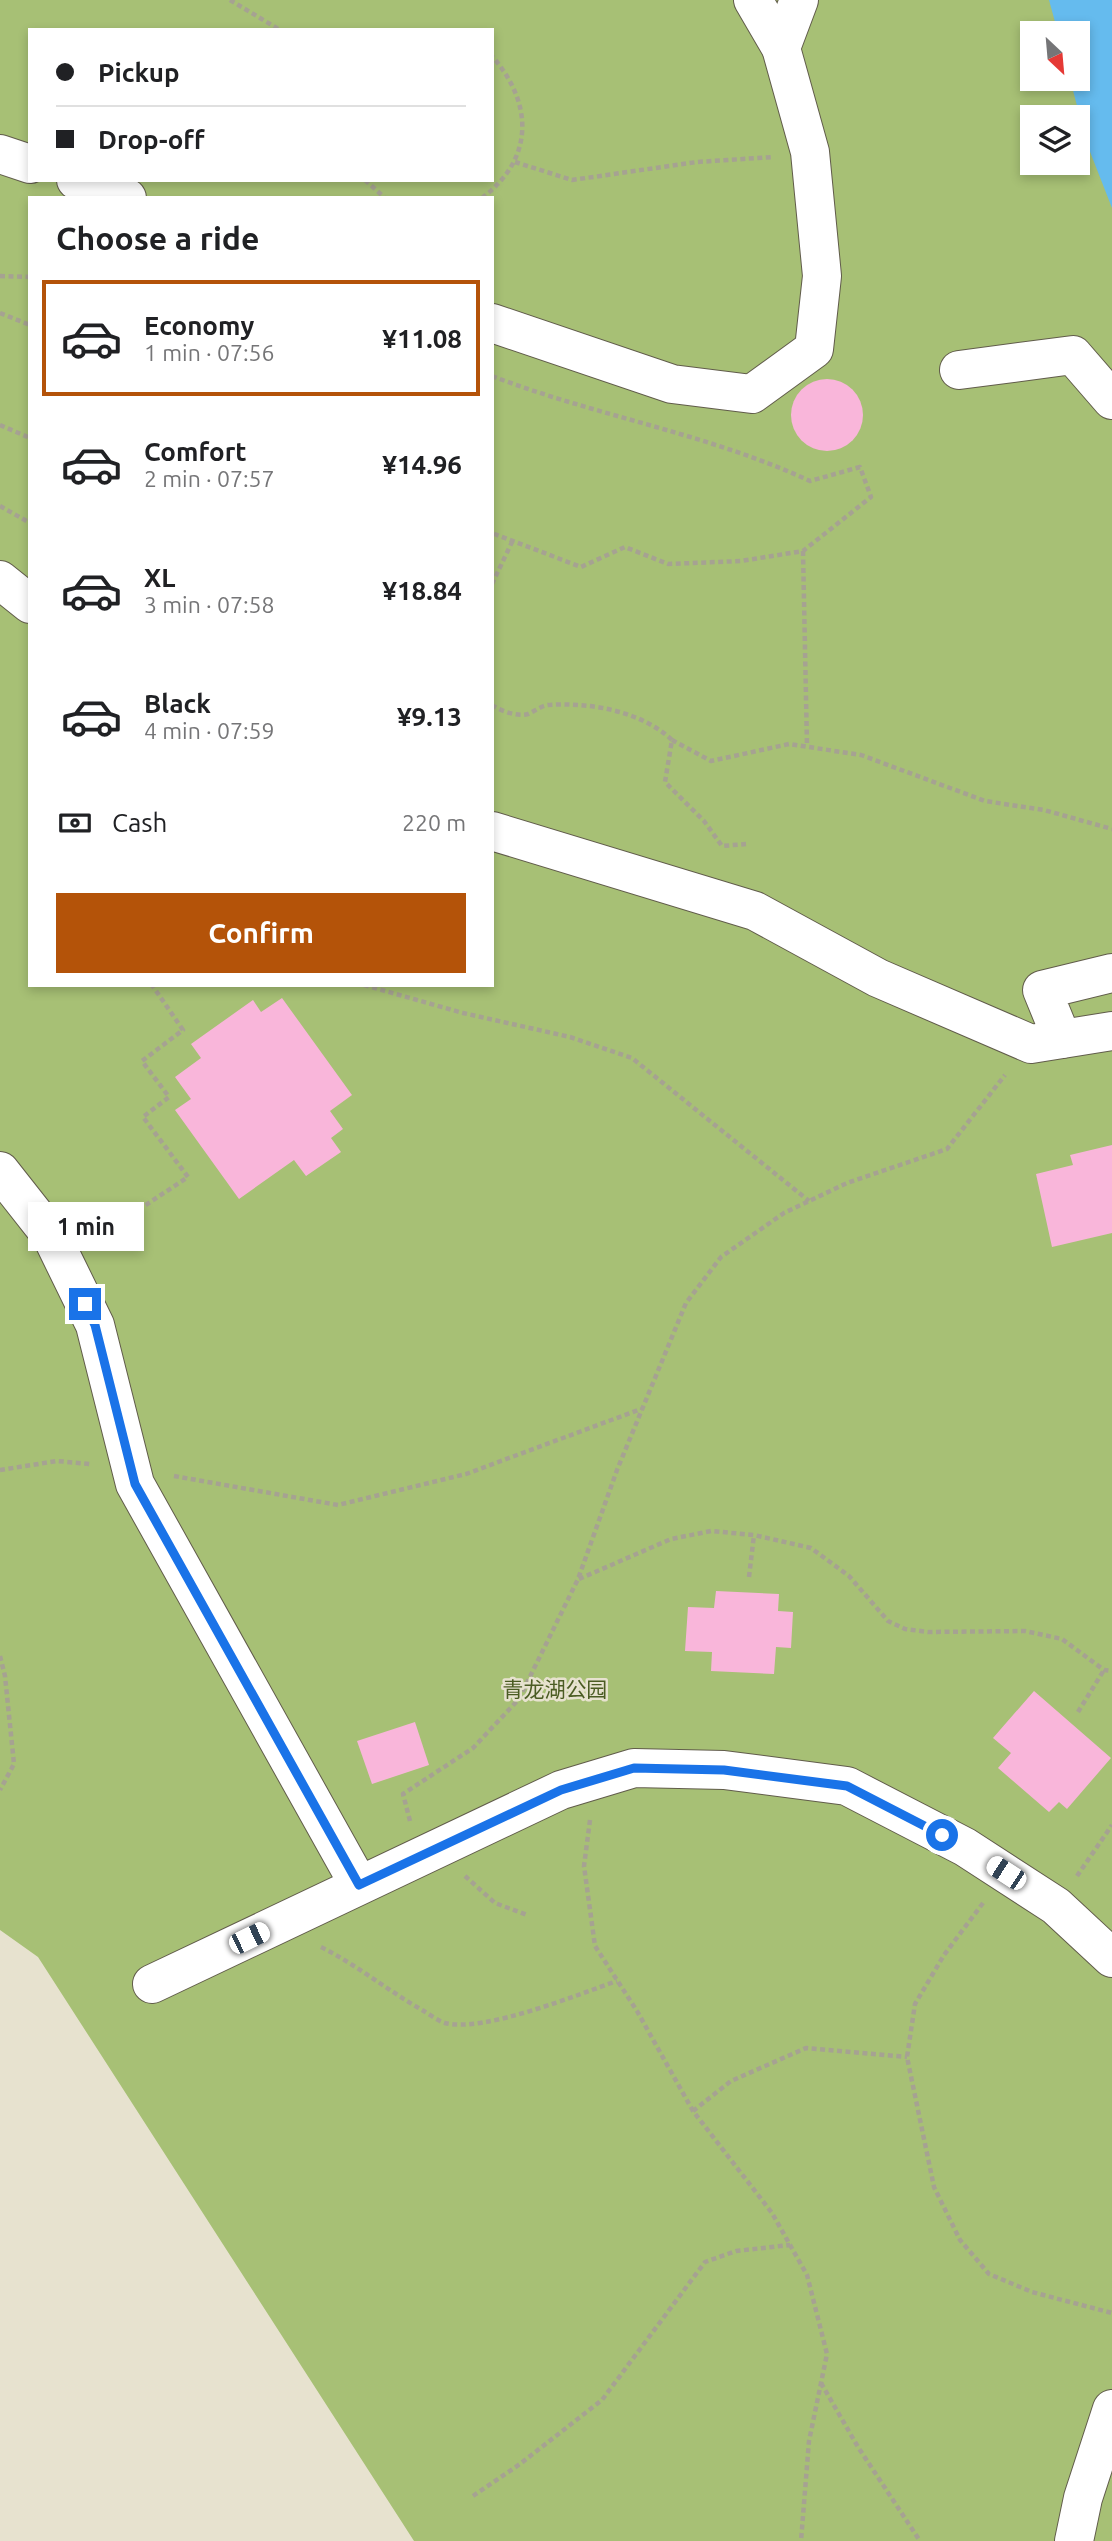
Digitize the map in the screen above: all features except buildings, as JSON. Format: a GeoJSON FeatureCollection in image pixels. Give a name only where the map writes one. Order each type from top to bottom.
{"type":"FeatureCollection","features":[{"type":"Feature","properties":{"kind":"street"},"geometry":{"type":"LineString","coordinates":[[494,324],[671,384],[752,394],[814,349],[822,276],[810,152],[781,48],[753,0]]}},
{"type":"Feature","properties":{"kind":"street"},"geometry":{"type":"LineString","coordinates":[[781,48],[800,0]]}},
{"type":"Feature","properties":{"kind":"street"},"geometry":{"type":"LineString","coordinates":[[0,154],[28,163]]}},
{"type":"Feature","properties":{"kind":"street"},"geometry":{"type":"LineString","coordinates":[[82,182],[121,196]]}},
{"type":"Feature","properties":{"kind":"street"},"geometry":{"type":"LineString","coordinates":[[960,370],[1073,355],[1112,400]]}},
{"type":"Feature","properties":{"kind":"street"},"geometry":{"type":"LineString","coordinates":[[0,580],[28,602]]}},
{"type":"Feature","properties":{"kind":"street"},"geometry":{"type":"LineString","coordinates":[[494,832],[755,911],[878,978],[1046,1042],[1112,1031]]}},
{"type":"Feature","properties":{"kind":"street"},"geometry":{"type":"LineString","coordinates":[[1046,1042],[1042,990],[1112,974]]}},
{"type":"Feature","properties":{"kind":"street"},"geometry":{"type":"LineString","coordinates":[[0,1171],[52,1237],[95,1325],[135,1484],[359,1885]]}},
{"type":"Feature","properties":{"kind":"street"},"geometry":{"type":"LineString","coordinates":[[152,1984],[561,1790],[634,1768],[724,1770],[847,1786],[965,1847],[1006,1873],[1056,1906],[1112,1958]]}},
{"type":"Feature","properties":{"kind":"street"},"geometry":{"type":"LineString","coordinates":[[1073,2541],[1083,2498],[1112,2409]]}},
{"type":"Feature","properties":{"kind":"path"},"geometry":{"type":"LineString","coordinates":[[230,0],[277,28]]}},
{"type":"Feature","properties":{"kind":"path"},"geometry":{"type":"LineString","coordinates":[[485,196],[498,186],[515,162],[523,134],[521,105],[511,78],[494,58]]}},
{"type":"Feature","properties":{"kind":"path"},"geometry":{"type":"LineString","coordinates":[[515,162],[572,180],[697,162],[810,152]]}},
{"type":"Feature","properties":{"kind":"path"},"geometry":{"type":"LineString","coordinates":[[367,182],[383,196]]}},
{"type":"Feature","properties":{"kind":"path"},"geometry":{"type":"LineString","coordinates":[[0,276],[28,278]]}},
{"type":"Feature","properties":{"kind":"path"},"geometry":{"type":"LineString","coordinates":[[0,313],[28,324]]}},
{"type":"Feature","properties":{"kind":"path"},"geometry":{"type":"LineString","coordinates":[[494,377],[552,399],[772,463],[810,481],[860,467],[871,497],[803,551],[740,561],[668,564],[625,547],[581,567],[494,534]]}},
{"type":"Feature","properties":{"kind":"path"},"geometry":{"type":"LineString","coordinates":[[0,425],[28,437]]}},
{"type":"Feature","properties":{"kind":"path"},"geometry":{"type":"LineString","coordinates":[[0,506],[28,522]]}},
{"type":"Feature","properties":{"kind":"path"},"geometry":{"type":"LineString","coordinates":[[494,580],[513,540]]}},
{"type":"Feature","properties":{"kind":"path"},"geometry":{"type":"LineString","coordinates":[[803,551],[807,746]]}},
{"type":"Feature","properties":{"kind":"path"},"geometry":{"type":"LineString","coordinates":[[494,706],[501,711],[525,715],[545,705],[602,706],[661,730],[672,740],[711,761],[789,744],[861,755],[985,802],[1044,810],[1112,829]]}},
{"type":"Feature","properties":{"kind":"path"},"geometry":{"type":"LineString","coordinates":[[672,740],[665,782],[704,821],[722,846],[746,844]]}},
{"type":"Feature","properties":{"kind":"path"},"geometry":{"type":"LineString","coordinates":[[64,1260],[188,1177],[143,1117],[169,1097],[142,1061],[183,1030],[153,987]]}},
{"type":"Feature","properties":{"kind":"path"},"geometry":{"type":"LineString","coordinates":[[371,987],[463,1013],[570,1037],[632,1058],[809,1201]]}},
{"type":"Feature","properties":{"kind":"path"},"geometry":{"type":"LineString","coordinates":[[527,1915],[495,1903],[425,1853],[403,1794],[473,1748],[519,1699],[541,1649],[579,1579],[617,1470],[686,1303],[721,1257],[784,1213],[847,1183],[947,1149],[1046,1042]]}},
{"type":"Feature","properties":{"kind":"path"},"geometry":{"type":"LineString","coordinates":[[0,1470],[57,1461],[131,1468],[338,1505],[466,1474],[642,1409]]}},
{"type":"Feature","properties":{"kind":"path"},"geometry":{"type":"LineString","coordinates":[[579,1579],[671,1539],[711,1531],[754,1535],[811,1548],[849,1576],[888,1621],[905,1629],[928,1632],[1025,1631],[1062,1639],[1104,1670],[1112,1671]]}},
{"type":"Feature","properties":{"kind":"path"},"geometry":{"type":"LineString","coordinates":[[750,1577],[754,1535]]}},
{"type":"Feature","properties":{"kind":"path"},"geometry":{"type":"LineString","coordinates":[[0,1656],[5,1676],[14,1764],[0,1790]]}},
{"type":"Feature","properties":{"kind":"path"},"geometry":{"type":"LineString","coordinates":[[1078,1712],[1104,1670]]}},
{"type":"Feature","properties":{"kind":"path"},"geometry":{"type":"LineString","coordinates":[[596,1779],[584,1866],[595,1946],[693,2111],[772,2213],[807,2275],[827,2354],[809,2441],[801,2541]]}},
{"type":"Feature","properties":{"kind":"path"},"geometry":{"type":"LineString","coordinates":[[1056,1906],[1112,1825]]}},
{"type":"Feature","properties":{"kind":"path"},"geometry":{"type":"LineString","coordinates":[[1006,1873],[944,1955],[915,2004],[907,2057],[934,2187],[960,2241],[989,2274],[1032,2292],[1112,2313]]}},
{"type":"Feature","properties":{"kind":"path"},"geometry":{"type":"LineString","coordinates":[[273,1926],[349,1961],[394,1994],[445,2023],[470,2024],[533,2011],[617,1980]]}},
{"type":"Feature","properties":{"kind":"path"},"geometry":{"type":"LineString","coordinates":[[693,2111],[732,2081],[806,2048],[907,2057]]}},
{"type":"Feature","properties":{"kind":"path"},"geometry":{"type":"LineString","coordinates":[[473,2496],[520,2464],[602,2400],[705,2262],[736,2251],[790,2245]]}},
{"type":"Feature","properties":{"kind":"path"},"geometry":{"type":"LineString","coordinates":[[821,2383],[920,2541]]}},
{"type":"Feature","properties":{"kind":"green space","name":"青龙湖公园"},"geometry":{"type":"Polygon","coordinates":[[[0,0],[1063,0],[1069,21],[1020,21],[1020,91],[1082,91],[1087,105],[1020,105],[1020,175],[1090,175],[1090,114],[1112,179],[1112,2541],[414,2541],[38,1957],[0,1930],[0,0]]]}},
{"type":"Feature","properties":{"kind":"water"},"geometry":{"type":"Polygon","coordinates":[[[1049,0],[1112,0],[1112,208],[1090,152],[1090,105],[1077,105],[1073,91],[1090,91],[1090,21],[1055,21],[1049,0]]]}},
{"type":"Feature","properties":{"kind":"route"},"geometry":{"type":"LineString","coordinates":[[85,1304],[95,1325],[135,1484],[359,1885],[462,1834],[561,1790],[634,1768],[724,1770],[847,1786],[942,1835]]}}]}
